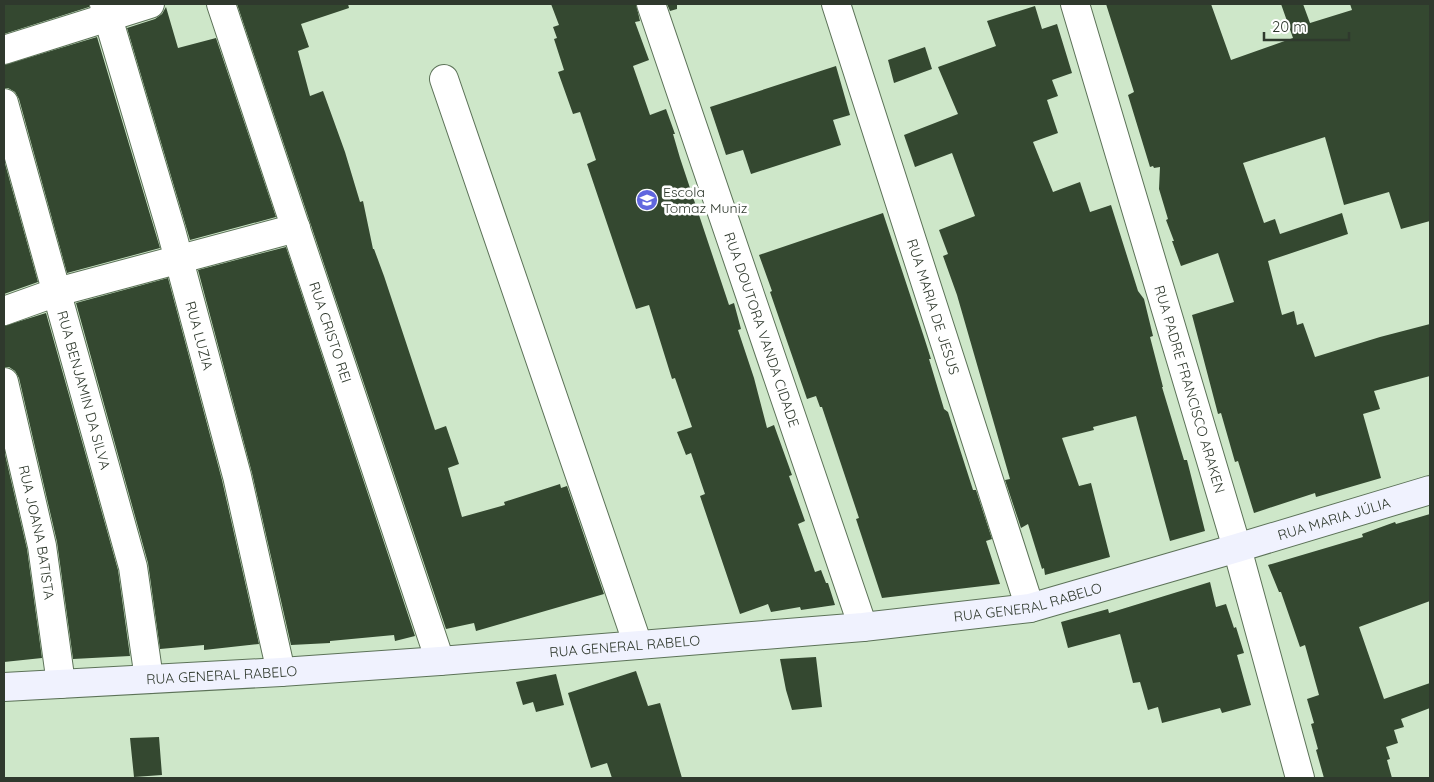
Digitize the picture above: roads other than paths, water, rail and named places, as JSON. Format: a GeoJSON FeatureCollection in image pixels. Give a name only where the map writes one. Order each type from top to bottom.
{"type":"FeatureCollection","features":[{"type":"Feature","properties":{"kind":"street"},"geometry":{"type":"LineString","coordinates":[[4,50],[105,10],[150,4]]}},
{"type":"Feature","properties":{"kind":"street","name":"RUA CRISTO REI"},"geometry":{"type":"LineString","coordinates":[[222,4],[440,660]]}},
{"type":"Feature","properties":{"kind":"street","name":"RUA DOUTORA VANDA CIDADE"},"geometry":{"type":"LineString","coordinates":[[651,4],[863,627]]}},
{"type":"Feature","properties":{"kind":"street","name":"RUA MARIA DE JESUS"},"geometry":{"type":"LineString","coordinates":[[836,4],[1030,608]]}},
{"type":"Feature","properties":{"kind":"street","name":"RUA PADRE FRANCISCO ARAKEN"},"geometry":{"type":"LineString","coordinates":[[1075,4],[1238,548],[1300,778]]}},
{"type":"Feature","properties":{"kind":"street","name":"RUA LUZIA"},"geometry":{"type":"LineString","coordinates":[[105,10],[171,230],[237,476],[281,672]]}},
{"type":"Feature","properties":{"kind":"street"},"geometry":{"type":"LineString","coordinates":[[444,80],[638,645]]}},
{"type":"Feature","properties":{"kind":"street","name":"RUA BENJAMIN DA SILVA"},"geometry":{"type":"LineString","coordinates":[[4,103],[133,567],[149,679]]}},
{"type":"Feature","properties":{"kind":"street"},"geometry":{"type":"LineString","coordinates":[[4,311],[58,292],[296,228]]}},
{"type":"Feature","properties":{"kind":"street","name":"RUA JOANA BATISTA"},"geometry":{"type":"LineString","coordinates":[[4,382],[42,546],[61,684]]}},
{"type":"Feature","properties":{"kind":"street","name":"RUA MARIA JÚLIA"},"geometry":{"type":"LineString","coordinates":[[1238,548],[1430,490]]}},
{"type":"Feature","properties":{"kind":"street","name":"RUA GENERAL RABELO"},"geometry":{"type":"LineString","coordinates":[[4,687],[281,672],[863,627],[1030,608],[1238,548]]}},
{"type":"Feature","properties":{"kind":"place","name":"Escola Tomaz Muniz"},"geometry":{"type":"Point","coordinates":[647,200]}}]}
